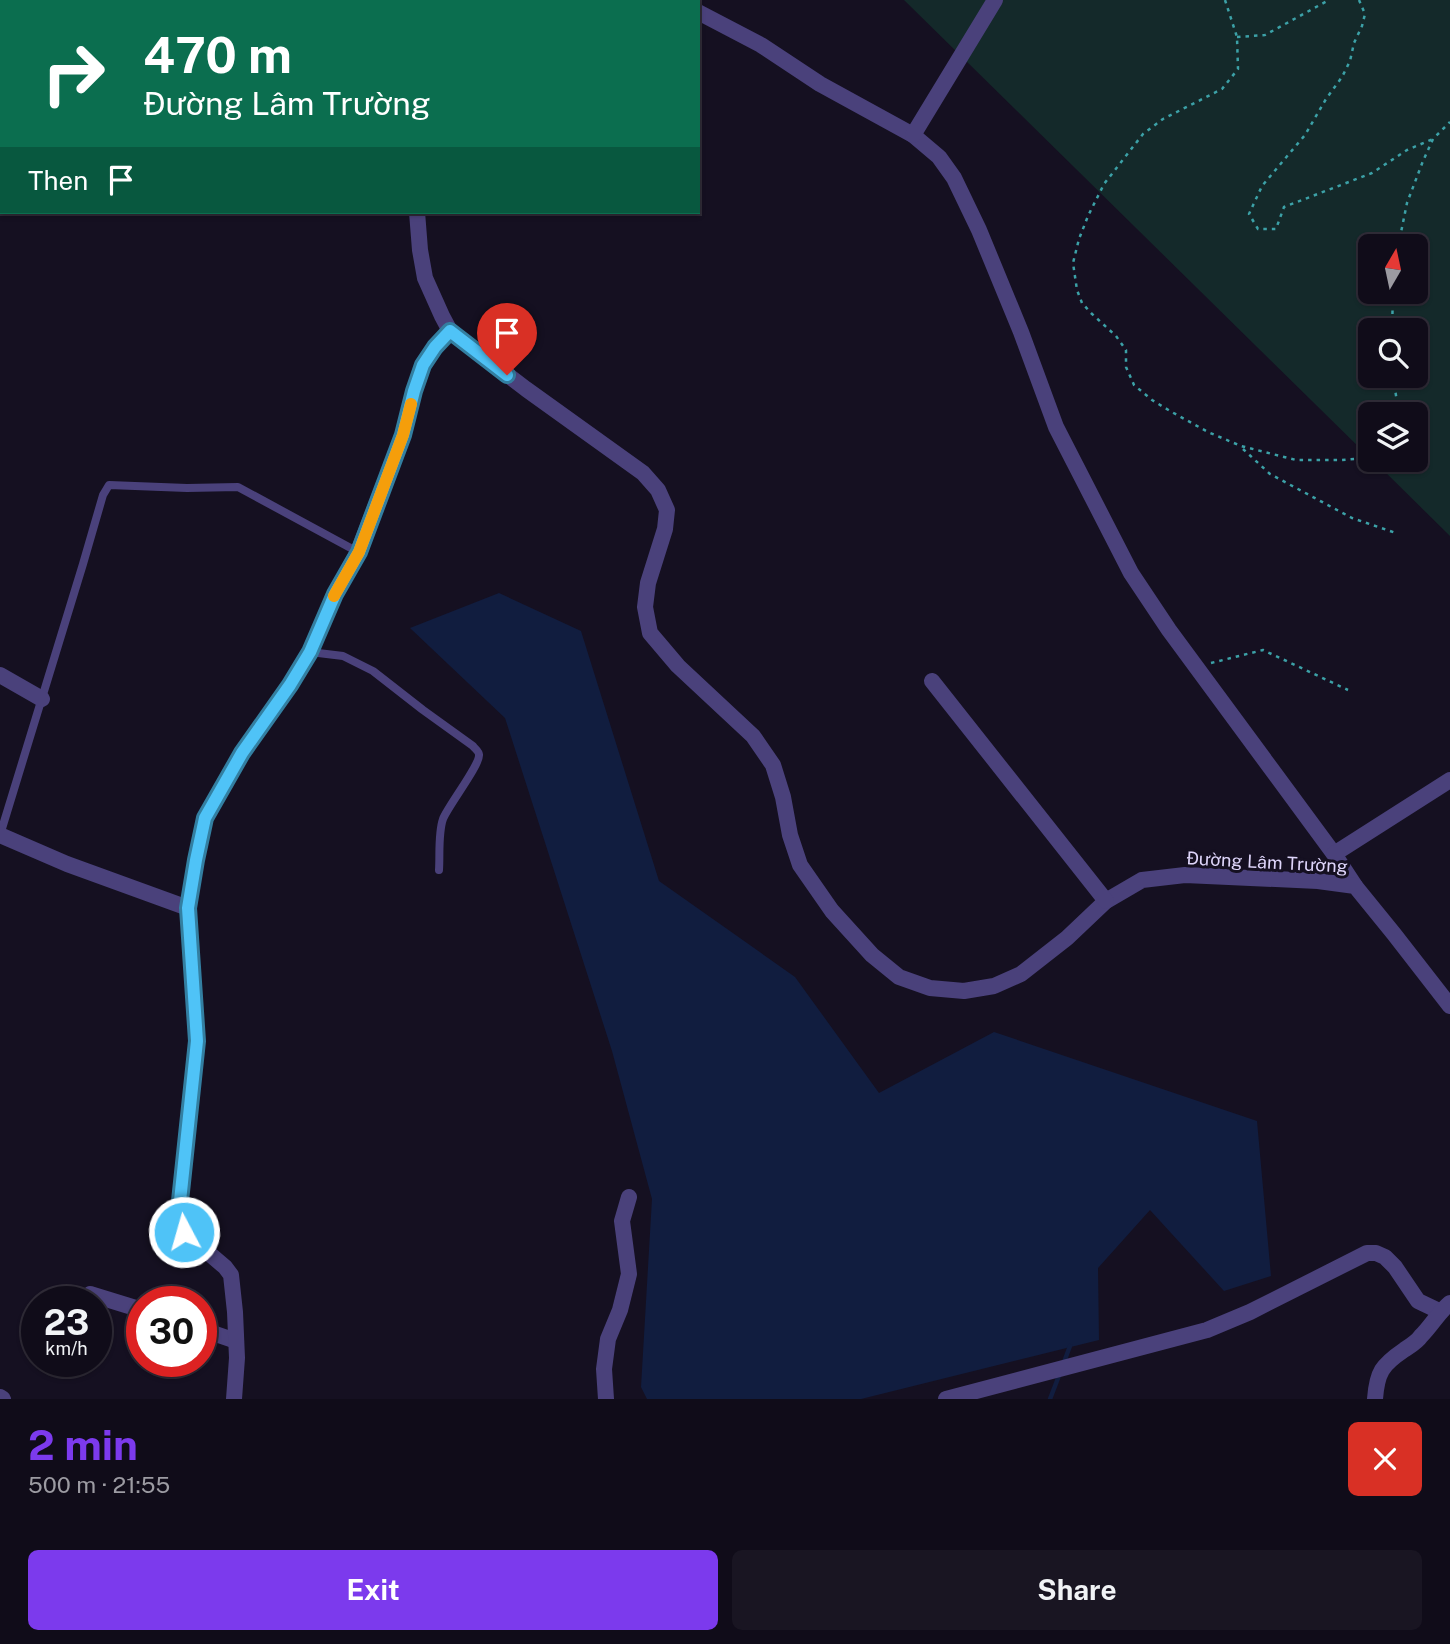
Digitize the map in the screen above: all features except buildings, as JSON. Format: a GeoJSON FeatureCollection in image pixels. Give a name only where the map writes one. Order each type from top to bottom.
{"type":"FeatureCollection","features":[{"type":"Feature","properties":{"kind":"street"},"geometry":{"type":"LineString","coordinates":[[913,135],[995,0]]}},
{"type":"Feature","properties":{"kind":"street"},"geometry":{"type":"LineString","coordinates":[[700,13],[761,45],[820,84],[913,135],[939,156],[954,178],[979,230],[1021,332],[1056,428],[1131,573],[1169,630],[1334,854],[1354,886]]}},
{"type":"Feature","properties":{"kind":"street","name":"Đường Lâm Trường"},"geometry":{"type":"LineString","coordinates":[[417,214],[425,278],[450,331],[643,473],[658,490],[667,510],[666,528],[648,583],[645,607],[650,633],[678,666],[752,736],[773,765],[800,865],[832,911],[872,955],[899,977],[930,988],[964,991],[994,986],[1021,974],[1067,938],[1106,901],[1142,880],[1185,875],[1318,881],[1354,886],[1450,1006]]}},
{"type":"Feature","properties":{"kind":"street"},"geometry":{"type":"LineString","coordinates":[[234,1399],[236,1341],[230,1275],[225,1267],[184,1232],[180,1220],[197,1041],[188,908],[196,860],[205,818],[242,753],[310,652],[335,594],[359,552],[403,435],[423,365],[450,331]]}},
{"type":"Feature","properties":{"kind":"street"},"geometry":{"type":"LineString","coordinates":[[0,675],[42,699]]}},
{"type":"Feature","properties":{"kind":"street"},"geometry":{"type":"LineString","coordinates":[[932,681],[1106,901]]}},
{"type":"Feature","properties":{"kind":"street"},"geometry":{"type":"LineString","coordinates":[[1334,854],[1450,780]]}},
{"type":"Feature","properties":{"kind":"street"},"geometry":{"type":"LineString","coordinates":[[0,835],[67,864],[188,908]]}},
{"type":"Feature","properties":{"kind":"street"},"geometry":{"type":"LineString","coordinates":[[606,1399],[604,1368],[608,1339],[620,1310],[629,1275],[622,1221],[629,1197]]}},
{"type":"Feature","properties":{"kind":"street"},"geometry":{"type":"LineString","coordinates":[[946,1399],[1208,1330],[1251,1312],[1367,1253],[1385,1257],[1418,1301],[1445,1307],[1420,1338],[1392,1357],[1382,1368],[1376,1382],[1376,1399]]}},
{"type":"Feature","properties":{"kind":"street"},"geometry":{"type":"LineString","coordinates":[[217,1334],[236,1341]]}},
{"type":"Feature","properties":{"kind":"lane"},"geometry":{"type":"LineString","coordinates":[[0,835],[103,495],[109,485],[238,487],[359,552]]}},
{"type":"Feature","properties":{"kind":"lane"},"geometry":{"type":"LineString","coordinates":[[310,652],[343,656],[373,671],[476,749],[479,758],[442,822],[439,870]]}},
{"type":"Feature","properties":{"kind":"path"},"geometry":{"type":"LineString","coordinates":[[1225,0],[1237,37],[1238,69],[1222,89],[1163,119],[1143,134],[1104,184],[1079,239],[1073,263],[1077,290],[1082,303],[1116,335],[1126,350],[1126,367],[1134,385],[1170,411],[1241,446],[1296,460],[1358,459]]}},
{"type":"Feature","properties":{"kind":"path"},"geometry":{"type":"LineString","coordinates":[[1237,37],[1265,35],[1329,0]]}},
{"type":"Feature","properties":{"kind":"path"},"geometry":{"type":"LineString","coordinates":[[1359,0],[1365,14],[1342,77],[1305,135],[1262,186],[1249,214],[1258,229],[1276,229],[1284,208],[1368,175],[1407,150],[1433,139]]}},
{"type":"Feature","properties":{"kind":"path"},"geometry":{"type":"LineString","coordinates":[[1401,234],[1407,202],[1423,160],[1433,139],[1450,122]]}},
{"type":"Feature","properties":{"kind":"path"},"geometry":{"type":"LineString","coordinates":[[1241,446],[1270,474],[1352,518],[1396,533]]}},
{"type":"Feature","properties":{"kind":"path"},"geometry":{"type":"LineString","coordinates":[[1198,667],[1263,650],[1348,690]]}},
{"type":"Feature","properties":{"kind":"green space"},"geometry":{"type":"Polygon","coordinates":[[[904,0],[1450,0],[1450,536],[1385,472],[1428,472],[1428,402],[1358,402],[1358,446],[904,0]]]}},
{"type":"Feature","properties":{"kind":"water"},"geometry":{"type":"Polygon","coordinates":[[[499,593],[581,631],[659,881],[795,977],[879,1093],[994,1032],[1257,1121],[1271,1276],[1224,1291],[1150,1210],[1098,1268],[1099,1340],[861,1399],[647,1399],[641,1387],[652,1199],[612,1051],[505,718],[410,628],[499,593]]]}},
{"type":"Feature","properties":{"kind":"waterway"},"geometry":{"type":"LineString","coordinates":[[1064,1362],[1070,1346]]}},
{"type":"Feature","properties":{"kind":"waterway"},"geometry":{"type":"LineString","coordinates":[[1050,1399],[1060,1373]]}},
{"type":"Feature","properties":{"kind":"slow traffic"},"geometry":{"type":"LineString","coordinates":[[334,596],[359,552],[403,435],[411,404]]}},
{"type":"Feature","properties":{"kind":"route"},"geometry":{"type":"LineString","coordinates":[[184,1232],[180,1225],[180,1201],[197,1041],[188,908],[205,818],[242,753],[310,652],[335,594],[359,552],[403,435],[423,365],[435,347],[450,331],[507,375]]}}]}
